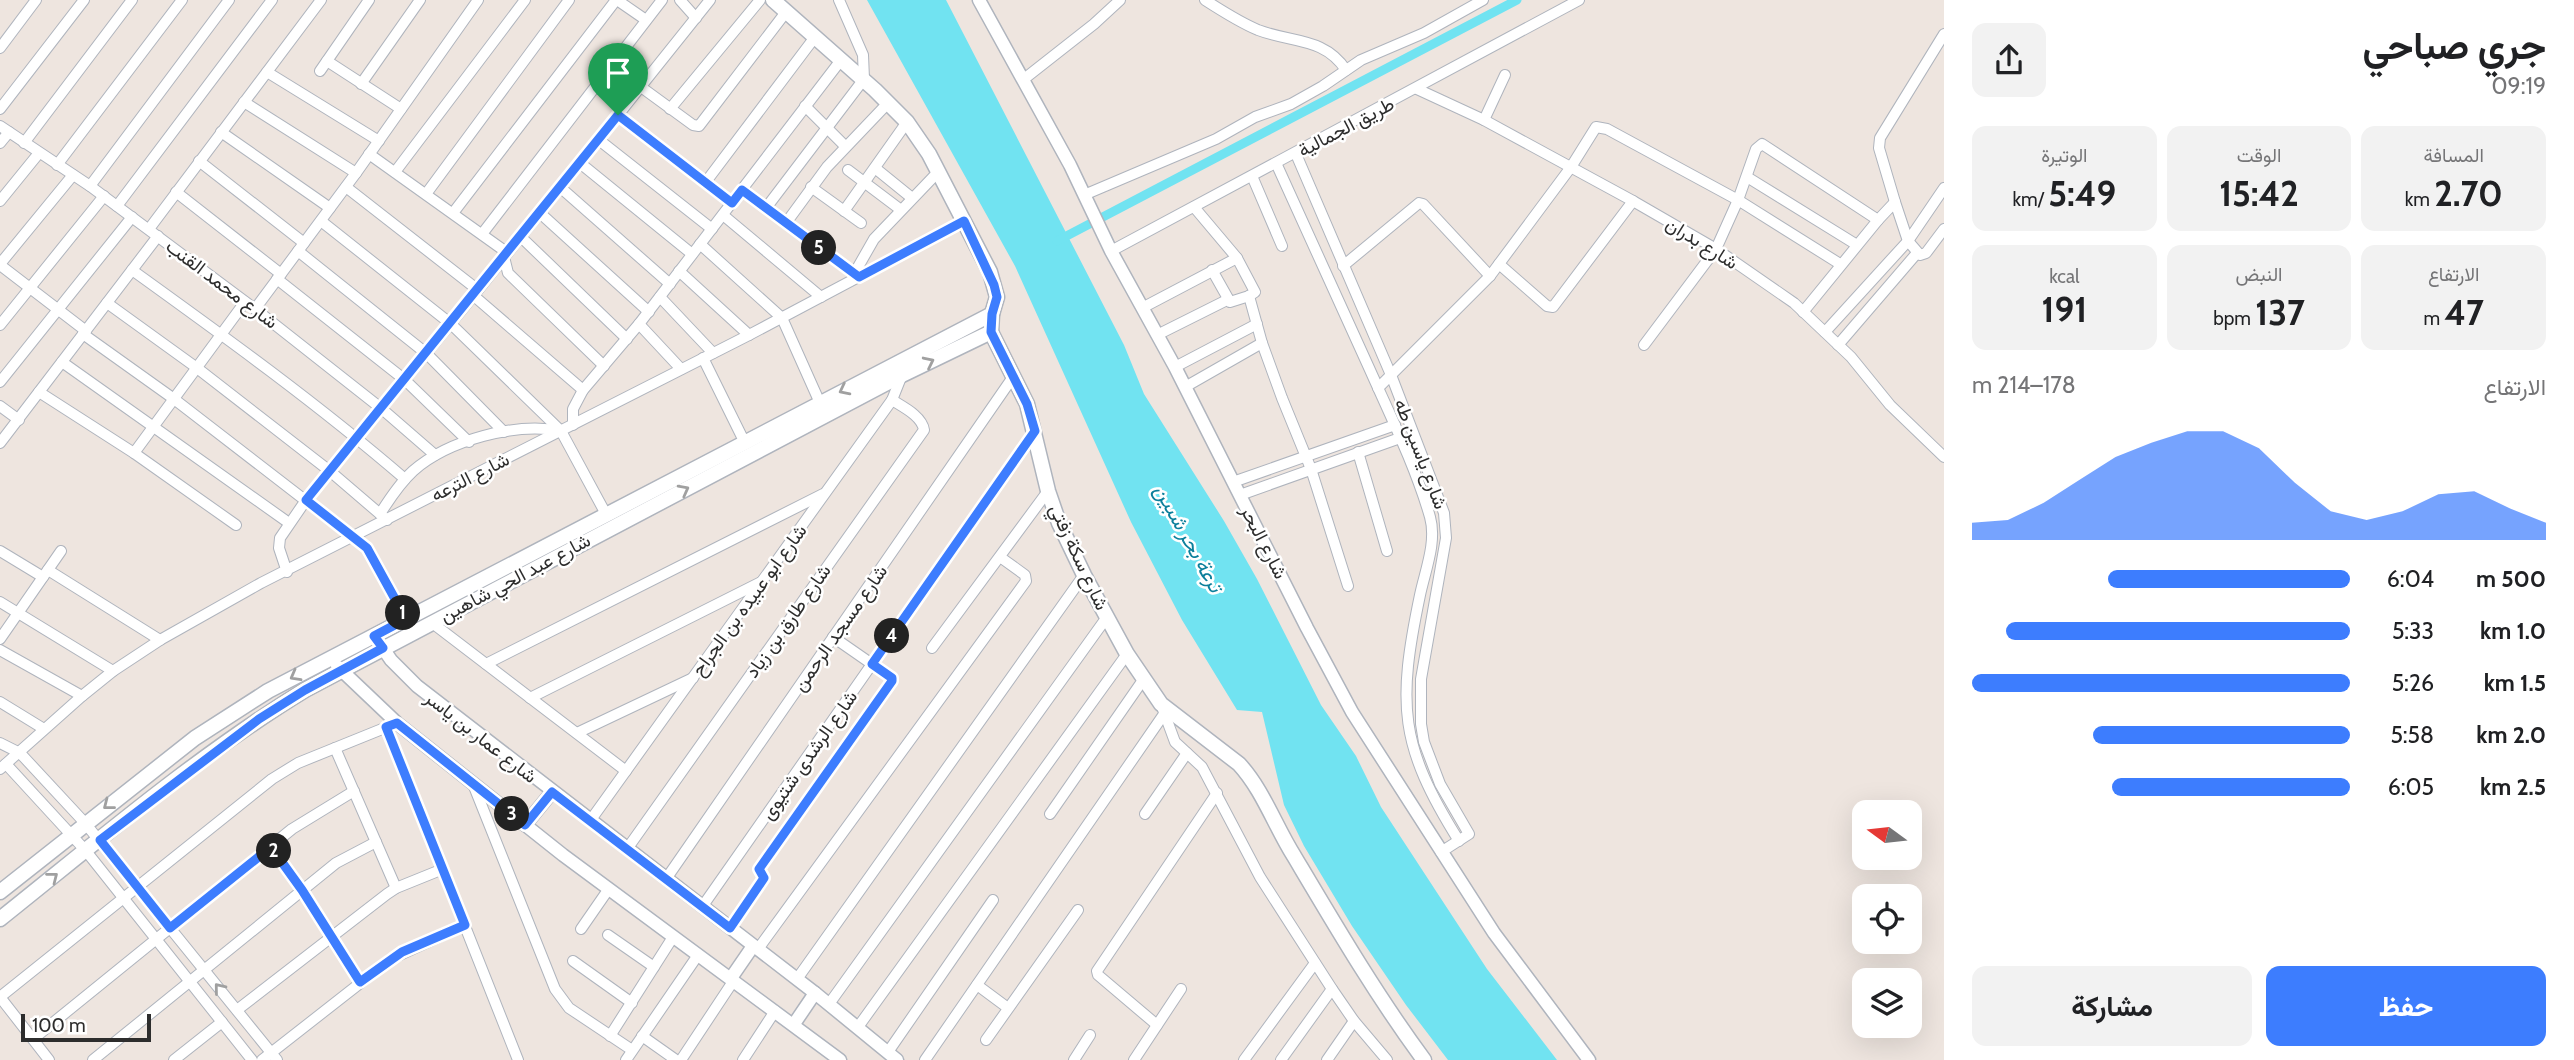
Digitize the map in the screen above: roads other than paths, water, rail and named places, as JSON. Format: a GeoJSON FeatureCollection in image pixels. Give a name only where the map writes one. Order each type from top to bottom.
{"type":"FeatureCollection","features":[{"type":"Feature","properties":{"kind":"main road","name":"شارع سكة زفتي"},"geometry":{"type":"LineString","coordinates":[[772,0],[864,79],[907,122],[939,171],[994,285],[997,297],[991,332],[1027,404],[1048,491],[1059,523],[1127,654],[1163,709],[1239,764],[1250,776],[1291,852],[1350,949],[1424,1060]]}},
{"type":"Feature","properties":{"kind":"main road","name":"شارع عبد الحي شاهين"},"geometry":{"type":"LineString","coordinates":[[0,919],[259,719],[341,671],[406,619],[992,314]]}},
{"type":"Feature","properties":{"kind":"main road","name":"شارع عبد الحي شاهين"},"geometry":{"type":"LineString","coordinates":[[0,892],[85,822],[195,738],[268,691],[330,657],[431,622],[902,375],[991,332]]}},
{"type":"Feature","properties":{"kind":"street"},"geometry":{"type":"LineString","coordinates":[[0,48],[36,0]]}},
{"type":"Feature","properties":{"kind":"street"},"geometry":{"type":"LineString","coordinates":[[0,109],[84,0]]}},
{"type":"Feature","properties":{"kind":"street"},"geometry":{"type":"LineString","coordinates":[[24,143],[132,0]]}},
{"type":"Feature","properties":{"kind":"street"},"geometry":{"type":"LineString","coordinates":[[57,165],[182,0]]}},
{"type":"Feature","properties":{"kind":"street"},"geometry":{"type":"LineString","coordinates":[[89,186],[229,0]]}},
{"type":"Feature","properties":{"kind":"street"},"geometry":{"type":"LineString","coordinates":[[117,206],[272,0]]}},
{"type":"Feature","properties":{"kind":"street"},"geometry":{"type":"LineString","coordinates":[[149,229],[321,0]]}},
{"type":"Feature","properties":{"kind":"street"},"geometry":{"type":"LineString","coordinates":[[320,71],[369,0]]}},
{"type":"Feature","properties":{"kind":"street"},"geometry":{"type":"LineString","coordinates":[[362,84],[420,0]]}},
{"type":"Feature","properties":{"kind":"street"},"geometry":{"type":"LineString","coordinates":[[255,309],[346,187],[478,0]]}},
{"type":"Feature","properties":{"kind":"street"},"geometry":{"type":"LineString","coordinates":[[395,172],[525,0]]}},
{"type":"Feature","properties":{"kind":"street"},"geometry":{"type":"LineString","coordinates":[[426,194],[569,0]]}},
{"type":"Feature","properties":{"kind":"street"},"geometry":{"type":"LineString","coordinates":[[453,213],[617,0],[646,20]]}},
{"type":"Feature","properties":{"kind":"street"},"geometry":{"type":"LineString","coordinates":[[482,234],[662,0]]}},
{"type":"Feature","properties":{"kind":"street"},"geometry":{"type":"LineString","coordinates":[[680,0],[696,18]]}},
{"type":"Feature","properties":{"kind":"street"},"geometry":{"type":"LineString","coordinates":[[287,572],[279,548],[280,538],[306,500],[452,324],[710,0]]}},
{"type":"Feature","properties":{"kind":"street"},"geometry":{"type":"LineString","coordinates":[[670,108],[760,0]]}},
{"type":"Feature","properties":{"kind":"street"},"geometry":{"type":"LineString","coordinates":[[766,208],[864,79],[863,55],[839,0]]}},
{"type":"Feature","properties":{"kind":"street","name":"شارع البحر"},"geometry":{"type":"LineString","coordinates":[[979,0],[1024,79],[1111,251],[1175,367],[1353,712],[1493,933],[1589,1060]]}},
{"type":"Feature","properties":{"kind":"street"},"geometry":{"type":"LineString","coordinates":[[1024,79],[1120,0]]}},
{"type":"Feature","properties":{"kind":"street"},"geometry":{"type":"LineString","coordinates":[[1205,0],[1256,29],[1326,49],[1337,57],[1346,70]]}},
{"type":"Feature","properties":{"kind":"street"},"geometry":{"type":"LineString","coordinates":[[1084,195],[1216,139],[1255,117],[1291,104],[1361,60],[1424,33],[1483,0]]}},
{"type":"Feature","properties":{"kind":"street","name":"طريق الجمالية"},"geometry":{"type":"LineString","coordinates":[[1111,251],[1579,0]]}},
{"type":"Feature","properties":{"kind":"street"},"geometry":{"type":"LineString","coordinates":[[641,87],[693,125],[699,126],[786,12]]}},
{"type":"Feature","properties":{"kind":"street"},"geometry":{"type":"LineString","coordinates":[[1944,34],[1880,138],[1879,148],[1908,241],[1917,253],[1924,256],[1944,229]]}},
{"type":"Feature","properties":{"kind":"street"},"geometry":{"type":"LineString","coordinates":[[705,183],[815,37]]}},
{"type":"Feature","properties":{"kind":"street"},"geometry":{"type":"LineString","coordinates":[[573,425],[573,410],[583,390],[649,312],[841,60]]}},
{"type":"Feature","properties":{"kind":"street"},"geometry":{"type":"LineString","coordinates":[[327,61],[401,109]]}},
{"type":"Feature","properties":{"kind":"street"},"geometry":{"type":"LineString","coordinates":[[267,72],[379,141]]}},
{"type":"Feature","properties":{"kind":"street"},"geometry":{"type":"LineString","coordinates":[[1484,120],[1505,75]]}},
{"type":"Feature","properties":{"kind":"street","name":"شارع بدران"},"geometry":{"type":"LineString","coordinates":[[1416,89],[1484,120],[1716,249],[1803,312],[1825,332],[1890,405],[1944,457]]}},
{"type":"Feature","properties":{"kind":"street"},"geometry":{"type":"LineString","coordinates":[[244,102],[356,173]]}},
{"type":"Feature","properties":{"kind":"street"},"geometry":{"type":"LineString","coordinates":[[786,223],[845,146],[888,103]]}},
{"type":"Feature","properties":{"kind":"street"},"geometry":{"type":"LineString","coordinates":[[805,106],[845,146]]}},
{"type":"Feature","properties":{"kind":"street"},"geometry":{"type":"LineString","coordinates":[[618,115],[732,203]]}},
{"type":"Feature","properties":{"kind":"street"},"geometry":{"type":"LineString","coordinates":[[844,211],[907,122]]}},
{"type":"Feature","properties":{"kind":"street"},"geometry":{"type":"LineString","coordinates":[[1378,388],[1490,275],[1571,167],[1593,130],[1601,127],[1738,200],[1840,264]]}},
{"type":"Feature","properties":{"kind":"street"},"geometry":{"type":"LineString","coordinates":[[0,143],[4,129]]}},
{"type":"Feature","properties":{"kind":"street","name":"شارع محمد القنب"},"geometry":{"type":"LineString","coordinates":[[4,129],[104,196],[246,302],[382,409],[435,455]]}},
{"type":"Feature","properties":{"kind":"street"},"geometry":{"type":"LineString","coordinates":[[221,132],[330,208]]}},
{"type":"Feature","properties":{"kind":"street"},"geometry":{"type":"LineString","coordinates":[[599,140],[712,229]]}},
{"type":"Feature","properties":{"kind":"street"},"geometry":{"type":"LineString","coordinates":[[1644,345],[1716,249],[1738,200],[1756,149],[1762,144],[1878,220]]}},
{"type":"Feature","properties":{"kind":"street"},"geometry":{"type":"LineString","coordinates":[[0,201],[39,153]]}},
{"type":"Feature","properties":{"kind":"street"},"geometry":{"type":"LineString","coordinates":[[369,154],[502,249],[508,273],[604,366]]}},
{"type":"Feature","properties":{"kind":"street","name":"شارع ياسين طه"},"geometry":{"type":"LineString","coordinates":[[1286,158],[1362,308],[1444,513],[1446,538],[1421,679],[1421,723],[1424,742],[1434,769],[1446,796],[1468,831],[1463,839],[1425,784],[1409,737],[1406,717],[1406,675],[1432,529],[1430,517],[1395,425],[1345,316],[1286,158]]}},
{"type":"Feature","properties":{"kind":"street"},"geometry":{"type":"LineString","coordinates":[[199,161],[427,354],[504,432]]}},
{"type":"Feature","properties":{"kind":"street"},"geometry":{"type":"LineString","coordinates":[[580,163],[692,254]]}},
{"type":"Feature","properties":{"kind":"street"},"geometry":{"type":"LineString","coordinates":[[874,168],[912,198]]}},
{"type":"Feature","properties":{"kind":"street"},"geometry":{"type":"LineString","coordinates":[[848,170],[901,210]]}},
{"type":"Feature","properties":{"kind":"street"},"geometry":{"type":"LineString","coordinates":[[742,190],[856,276],[867,247],[939,171]]}},
{"type":"Feature","properties":{"kind":"street"},"geometry":{"type":"LineString","coordinates":[[73,175],[0,265],[355,537],[375,560],[406,619]]}},
{"type":"Feature","properties":{"kind":"street"},"geometry":{"type":"LineString","coordinates":[[1252,176],[1282,246]]}},
{"type":"Feature","properties":{"kind":"street"},"geometry":{"type":"LineString","coordinates":[[1747,177],[1857,244]]}},
{"type":"Feature","properties":{"kind":"street"},"geometry":{"type":"LineString","coordinates":[[346,187],[476,293],[583,390]]}},
{"type":"Feature","properties":{"kind":"street"},"geometry":{"type":"LineString","coordinates":[[811,187],[861,223]]}},
{"type":"Feature","properties":{"kind":"street"},"geometry":{"type":"LineString","coordinates":[[561,188],[670,284]]}},
{"type":"Feature","properties":{"kind":"street"},"geometry":{"type":"LineString","coordinates":[[1825,332],[1908,241],[1944,188]]}},
{"type":"Feature","properties":{"kind":"street"},"geometry":{"type":"LineString","coordinates":[[176,192],[405,380],[469,442]]}},
{"type":"Feature","properties":{"kind":"street"},"geometry":{"type":"LineString","coordinates":[[0,325],[104,196]]}},
{"type":"Feature","properties":{"kind":"street"},"geometry":{"type":"LineString","coordinates":[[1499,264],[1547,306],[1553,307],[1633,201]]}},
{"type":"Feature","properties":{"kind":"street"},"geometry":{"type":"LineString","coordinates":[[1803,312],[1840,264],[1895,202]]}},
{"type":"Feature","properties":{"kind":"street"},"geometry":{"type":"LineString","coordinates":[[1342,265],[1419,203],[1423,204],[1490,275]]}},
{"type":"Feature","properties":{"kind":"street"},"geometry":{"type":"LineString","coordinates":[[1194,206],[1237,258],[1255,292],[1233,302],[1227,300],[1212,270]]}},
{"type":"Feature","properties":{"kind":"street"},"geometry":{"type":"LineString","coordinates":[[540,213],[649,312]]}},
{"type":"Feature","properties":{"kind":"street"},"geometry":{"type":"LineString","coordinates":[[723,215],[821,297]]}},
{"type":"Feature","properties":{"kind":"street"},"geometry":{"type":"LineString","coordinates":[[0,382],[132,217]]}},
{"type":"Feature","properties":{"kind":"street"},"geometry":{"type":"LineString","coordinates":[[321,221],[452,324],[561,431],[607,516]]}},
{"type":"Feature","properties":{"kind":"street","name":"شارع الترعه"},"geometry":{"type":"LineString","coordinates":[[3,767],[82,696],[113,671],[160,640],[261,583],[355,537],[384,517],[573,425],[964,221]]}},
{"type":"Feature","properties":{"kind":"street"},"geometry":{"type":"LineString","coordinates":[[0,443],[158,236]]}},
{"type":"Feature","properties":{"kind":"street"},"geometry":{"type":"LineString","coordinates":[[521,237],[627,339]]}},
{"type":"Feature","properties":{"kind":"street"},"geometry":{"type":"LineString","coordinates":[[700,244],[782,318],[820,403]]}},
{"type":"Feature","properties":{"kind":"street"},"geometry":{"type":"LineString","coordinates":[[1838,345],[1917,253]]}},
{"type":"Feature","properties":{"kind":"street"},"geometry":{"type":"LineString","coordinates":[[1142,308],[1237,258]]}},
{"type":"Feature","properties":{"kind":"street"},"geometry":{"type":"LineString","coordinates":[[132,270],[222,334],[358,438],[405,479]]}},
{"type":"Feature","properties":{"kind":"street"},"geometry":{"type":"LineString","coordinates":[[679,271],[749,335]]}},
{"type":"Feature","properties":{"kind":"street"},"geometry":{"type":"LineString","coordinates":[[1249,296],[1262,343],[1309,462],[1348,586]]}},
{"type":"Feature","properties":{"kind":"street"},"geometry":{"type":"LineString","coordinates":[[660,297],[708,356],[745,443]]}},
{"type":"Feature","properties":{"kind":"street"},"geometry":{"type":"LineString","coordinates":[[1157,335],[1227,300]]}},
{"type":"Feature","properties":{"kind":"street"},"geometry":{"type":"LineString","coordinates":[[134,453],[246,302]]}},
{"type":"Feature","properties":{"kind":"street"},"geometry":{"type":"LineString","coordinates":[[107,303],[197,368],[331,472],[384,517],[405,479],[435,455],[504,432],[533,427],[561,431]]}},
{"type":"Feature","properties":{"kind":"street"},"geometry":{"type":"LineString","coordinates":[[1345,316],[1362,308]]}},
{"type":"Feature","properties":{"kind":"street"},"geometry":{"type":"LineString","coordinates":[[639,324],[681,369]]}},
{"type":"Feature","properties":{"kind":"street"},"geometry":{"type":"LineString","coordinates":[[1175,367],[1257,324]]}},
{"type":"Feature","properties":{"kind":"street"},"geometry":{"type":"LineString","coordinates":[[1185,387],[1262,343]]}},
{"type":"Feature","properties":{"kind":"street"},"geometry":{"type":"LineString","coordinates":[[62,362],[289,523]]}},
{"type":"Feature","properties":{"kind":"street","name":"شارع ابو عبيده بن الجراح"},"geometry":{"type":"LineString","coordinates":[[590,821],[892,400],[902,375]]}},
{"type":"Feature","properties":{"kind":"street","name":"شارع مسجد الرحمن"},"geometry":{"type":"LineString","coordinates":[[666,879],[1013,377]]}},
{"type":"Feature","properties":{"kind":"street"},"geometry":{"type":"LineString","coordinates":[[39,392],[134,453],[236,525]]}},
{"type":"Feature","properties":{"kind":"street","name":"شارع طارق بن زياد"},"geometry":{"type":"LineString","coordinates":[[627,849],[924,430],[919,418],[892,400]]}},
{"type":"Feature","properties":{"kind":"street"},"geometry":{"type":"LineString","coordinates":[[0,406],[19,420]]}},
{"type":"Feature","properties":{"kind":"street"},"geometry":{"type":"LineString","coordinates":[[1240,495],[1395,425]]}},
{"type":"Feature","properties":{"kind":"street","name":"شارع الرشدى شتيوى"},"geometry":{"type":"LineString","coordinates":[[702,907],[1035,431]]}},
{"type":"Feature","properties":{"kind":"street"},"geometry":{"type":"LineString","coordinates":[[1233,482],[1358,452],[1400,438]]}},
{"type":"Feature","properties":{"kind":"street"},"geometry":{"type":"LineString","coordinates":[[1358,452],[1387,551]]}},
{"type":"Feature","properties":{"kind":"street"},"geometry":{"type":"LineString","coordinates":[[932,648],[1048,491]]}},
{"type":"Feature","properties":{"kind":"street"},"geometry":{"type":"LineString","coordinates":[[486,664],[826,493]]}},
{"type":"Feature","properties":{"kind":"street"},"geometry":{"type":"LineString","coordinates":[[0,551],[46,573],[160,640]]}},
{"type":"Feature","properties":{"kind":"street"},"geometry":{"type":"LineString","coordinates":[[0,639],[61,551]]}},
{"type":"Feature","properties":{"kind":"street"},"geometry":{"type":"LineString","coordinates":[[642,1036],[679,1060],[755,947],[1026,581],[1025,575],[1000,556]]}},
{"type":"Feature","properties":{"kind":"street"},"geometry":{"type":"LineString","coordinates":[[797,979],[1084,575]]}},
{"type":"Feature","properties":{"kind":"street"},"geometry":{"type":"LineString","coordinates":[[530,698],[763,581]]}},
{"type":"Feature","properties":{"kind":"street"},"geometry":{"type":"LineString","coordinates":[[0,602],[113,671]]}},
{"type":"Feature","properties":{"kind":"street"},"geometry":{"type":"LineString","coordinates":[[829,1004],[1107,617]]}},
{"type":"Feature","properties":{"kind":"street"},"geometry":{"type":"LineString","coordinates":[[431,622],[626,771]]}},
{"type":"Feature","properties":{"kind":"street"},"geometry":{"type":"LineString","coordinates":[[730,928],[764,878],[759,869],[892,681],[892,678],[833,637]]}},
{"type":"Feature","properties":{"kind":"street","name":"شارع عمار بن ياسر"},"geometry":{"type":"LineString","coordinates":[[378,642],[417,686],[815,993],[892,1056]]}},
{"type":"Feature","properties":{"kind":"street"},"geometry":{"type":"LineString","coordinates":[[0,650],[82,696]]}},
{"type":"Feature","properties":{"kind":"street"},"geometry":{"type":"LineString","coordinates":[[858,1027],[1127,654]]}},
{"type":"Feature","properties":{"kind":"street"},"geometry":{"type":"LineString","coordinates":[[330,657],[392,725],[473,784],[608,890],[840,1060]]}},
{"type":"Feature","properties":{"kind":"street"},"geometry":{"type":"LineString","coordinates":[[577,733],[693,678]]}},
{"type":"Feature","properties":{"kind":"street"},"geometry":{"type":"LineString","coordinates":[[1050,814],[1143,680]]}},
{"type":"Feature","properties":{"kind":"street"},"geometry":{"type":"LineString","coordinates":[[0,702],[44,729]]}},
{"type":"Feature","properties":{"kind":"street"},"geometry":{"type":"LineString","coordinates":[[1163,709],[1175,742],[1202,767],[1260,877],[1354,1021],[1387,1060]]}},
{"type":"Feature","properties":{"kind":"street"},"geometry":{"type":"LineString","coordinates":[[925,1060],[1163,709]]}},
{"type":"Feature","properties":{"kind":"street"},"geometry":{"type":"LineString","coordinates":[[49,1060],[0,997],[272,779],[298,763],[392,725]]}},
{"type":"Feature","properties":{"kind":"street"},"geometry":{"type":"LineString","coordinates":[[392,725],[443,869],[517,1060]]}},
{"type":"Feature","properties":{"kind":"street"},"geometry":{"type":"LineString","coordinates":[[0,743],[20,753],[85,822],[274,1056]]}},
{"type":"Feature","properties":{"kind":"street"},"geometry":{"type":"LineString","coordinates":[[335,748],[396,888]]}},
{"type":"Feature","properties":{"kind":"street"},"geometry":{"type":"LineString","coordinates":[[1145,814],[1186,753]]}},
{"type":"Feature","properties":{"kind":"street"},"geometry":{"type":"LineString","coordinates":[[3,767],[86,851],[252,1060]]}},
{"type":"Feature","properties":{"kind":"street"},"geometry":{"type":"LineString","coordinates":[[473,784],[555,989],[569,1008],[632,1050]]}},
{"type":"Feature","properties":{"kind":"street"},"geometry":{"type":"LineString","coordinates":[[33,1039],[271,847],[312,816],[354,791]]}},
{"type":"Feature","properties":{"kind":"street"},"geometry":{"type":"LineString","coordinates":[[525,825],[552,792]]}},
{"type":"Feature","properties":{"kind":"street"},"geometry":{"type":"LineString","coordinates":[[1157,1025],[1098,975],[1097,971],[1217,793]]}},
{"type":"Feature","properties":{"kind":"street"},"geometry":{"type":"LineString","coordinates":[[1441,852],[1463,839]]}},
{"type":"Feature","properties":{"kind":"street"},"geometry":{"type":"LineString","coordinates":[[93,1060],[336,863],[376,842]]}},
{"type":"Feature","properties":{"kind":"street"},"geometry":{"type":"LineString","coordinates":[[271,847],[302,890],[360,982]]}},
{"type":"Feature","properties":{"kind":"street"},"geometry":{"type":"LineString","coordinates":[[237,1010],[396,888],[443,869]]}},
{"type":"Feature","properties":{"kind":"street"},"geometry":{"type":"LineString","coordinates":[[581,929],[608,890]]}},
{"type":"Feature","properties":{"kind":"street"},"geometry":{"type":"LineString","coordinates":[[892,1056],[993,900]]}},
{"type":"Feature","properties":{"kind":"street"},"geometry":{"type":"LineString","coordinates":[[986,1040],[1078,910]]}},
{"type":"Feature","properties":{"kind":"street"},"geometry":{"type":"LineString","coordinates":[[262,1060],[274,1056],[360,982],[402,952],[465,925]]}},
{"type":"Feature","properties":{"kind":"street"},"geometry":{"type":"LineString","coordinates":[[608,935],[654,967]]}},
{"type":"Feature","properties":{"kind":"street"},"geometry":{"type":"LineString","coordinates":[[610,1036],[673,937]]}},
{"type":"Feature","properties":{"kind":"street"},"geometry":{"type":"LineString","coordinates":[[626,1060],[698,955]]}},
{"type":"Feature","properties":{"kind":"street"},"geometry":{"type":"LineString","coordinates":[[573,961],[632,1003]]}},
{"type":"Feature","properties":{"kind":"street"},"geometry":{"type":"LineString","coordinates":[[1244,1060],[1315,963]]}},
{"type":"Feature","properties":{"kind":"street"},"geometry":{"type":"LineString","coordinates":[[976,985],[1009,1008]]}},
{"type":"Feature","properties":{"kind":"street"},"geometry":{"type":"LineString","coordinates":[[1134,1060],[1181,989]]}},
{"type":"Feature","properties":{"kind":"street"},"geometry":{"type":"LineString","coordinates":[[1281,1060],[1332,989]]}},
{"type":"Feature","properties":{"kind":"street"},"geometry":{"type":"LineString","coordinates":[[794,1024],[815,993]]}},
{"type":"Feature","properties":{"kind":"street"},"geometry":{"type":"LineString","coordinates":[[743,1060],[775,1011]]}},
{"type":"Feature","properties":{"kind":"street"},"geometry":{"type":"LineString","coordinates":[[1327,1060],[1354,1021]]}},
{"type":"Feature","properties":{"kind":"street"},"geometry":{"type":"LineString","coordinates":[[174,1060],[222,1022]]}},
{"type":"Feature","properties":{"kind":"street"},"geometry":{"type":"LineString","coordinates":[[1074,1060],[1090,1035]]}},
{"type":"Feature","properties":{"kind":"water","name":"ترعة بحر شبين"},"geometry":{"type":"Polygon","coordinates":[[[867,0],[946,0],[1124,345],[1144,394],[1224,521],[1257,579],[1321,705],[1356,756],[1381,807],[1487,969],[1557,1060],[1448,1060],[1406,1005],[1352,926],[1304,846],[1284,805],[1262,712],[1237,710],[1182,620],[1131,522],[1015,266],[867,0]]]}},
{"type":"Feature","properties":{"kind":"waterway"},"geometry":{"type":"LineString","coordinates":[[1057,241],[1517,0]]}}]}
